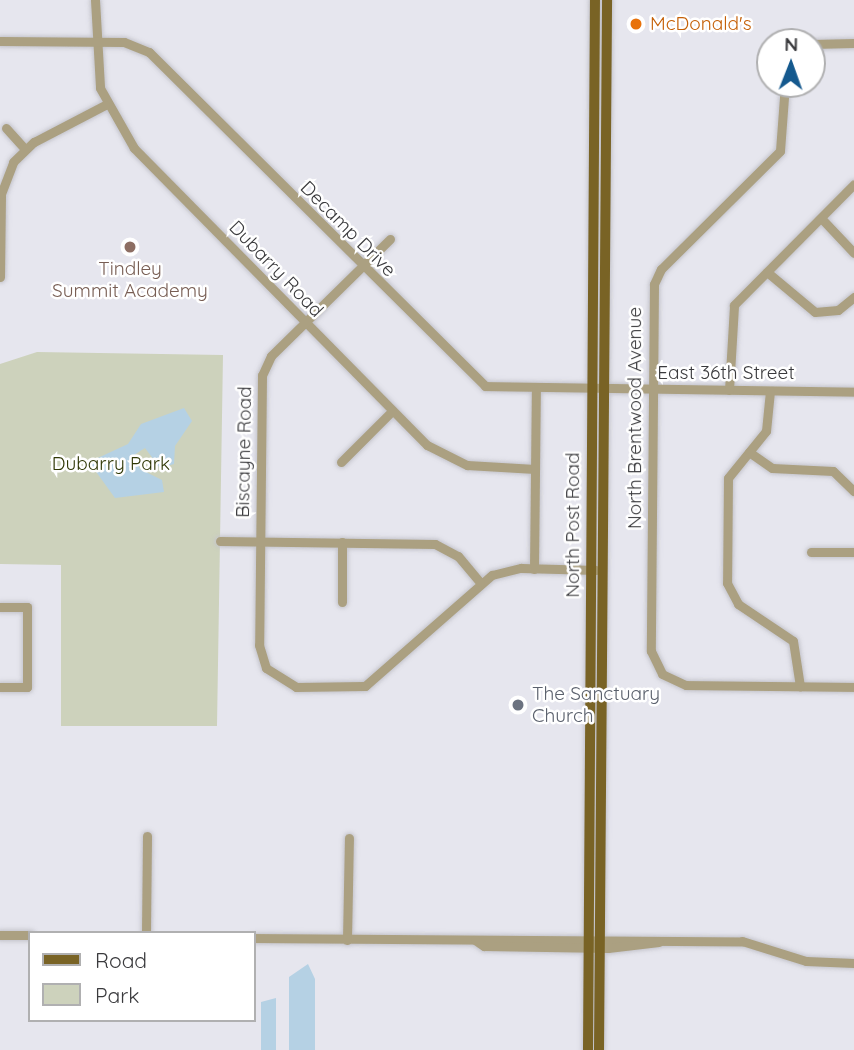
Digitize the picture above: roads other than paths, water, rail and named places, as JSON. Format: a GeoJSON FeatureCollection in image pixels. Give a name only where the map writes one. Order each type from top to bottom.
{"type":"FeatureCollection","features":[{"type":"Feature","properties":{"kind":"main road","name":"North Post Road"},"geometry":{"type":"LineString","coordinates":[[588,1050],[594,942],[597,390],[595,0]]}},
{"type":"Feature","properties":{"kind":"main road","name":"North Post Road"},"geometry":{"type":"LineString","coordinates":[[597,390],[607,0]]}},
{"type":"Feature","properties":{"kind":"main road","name":"North Post Road"},"geometry":{"type":"LineString","coordinates":[[594,942],[599,1050]]}},
{"type":"Feature","properties":{"kind":"street","name":"Dubarry Road"},"geometry":{"type":"LineString","coordinates":[[95,0],[95,42],[105,105],[129,143],[392,411],[451,460],[535,469]]}},
{"type":"Feature","properties":{"kind":"street","name":"Decamp Drive"},"geometry":{"type":"LineString","coordinates":[[0,41],[128,43],[151,54],[472,379],[494,388],[597,390]]}},
{"type":"Feature","properties":{"kind":"street"},"geometry":{"type":"LineString","coordinates":[[826,44],[854,43]]}},
{"type":"Feature","properties":{"kind":"street","name":"North Brentwood Avenue"},"geometry":{"type":"LineString","coordinates":[[784,98],[780,151],[655,278],[651,649],[662,674],[686,685],[800,686]]}},
{"type":"Feature","properties":{"kind":"street"},"geometry":{"type":"LineString","coordinates":[[0,277],[4,183],[25,149],[105,105]]}},
{"type":"Feature","properties":{"kind":"street"},"geometry":{"type":"LineString","coordinates":[[6,128],[25,149]]}},
{"type":"Feature","properties":{"kind":"street"},"geometry":{"type":"LineString","coordinates":[[729,390],[731,312],[854,184]]}},
{"type":"Feature","properties":{"kind":"street"},"geometry":{"type":"LineString","coordinates":[[821,218],[854,253]]}},
{"type":"Feature","properties":{"kind":"street","name":"Biscayne Road"},"geometry":{"type":"LineString","coordinates":[[390,239],[271,356],[262,375],[259,648],[270,673],[296,687],[369,685],[480,582]]}},
{"type":"Feature","properties":{"kind":"street"},"geometry":{"type":"LineString","coordinates":[[767,272],[815,312],[838,310],[854,297]]}},
{"type":"Feature","properties":{"kind":"street"},"geometry":{"type":"LineString","coordinates":[[534,569],[536,389]]}},
{"type":"Feature","properties":{"kind":"street","name":"East 36th Street"},"geometry":{"type":"LineString","coordinates":[[597,390],[854,392]]}},
{"type":"Feature","properties":{"kind":"street"},"geometry":{"type":"LineString","coordinates":[[770,391],[768,426],[728,480],[728,586],[738,604],[793,641],[800,686],[854,687]]}},
{"type":"Feature","properties":{"kind":"street"},"geometry":{"type":"LineString","coordinates":[[341,462],[392,411]]}},
{"type":"Feature","properties":{"kind":"street"},"geometry":{"type":"LineString","coordinates":[[749,452],[772,468],[833,471],[854,491]]}},
{"type":"Feature","properties":{"kind":"street"},"geometry":{"type":"LineString","coordinates":[[220,541],[438,545],[458,556],[480,582],[506,570],[596,570]]}},
{"type":"Feature","properties":{"kind":"street"},"geometry":{"type":"LineString","coordinates":[[342,542],[342,602]]}},
{"type":"Feature","properties":{"kind":"street"},"geometry":{"type":"LineString","coordinates":[[811,552],[854,552]]}},
{"type":"Feature","properties":{"kind":"street"},"geometry":{"type":"LineString","coordinates":[[0,607],[27,607],[27,687],[0,687]]}},
{"type":"Feature","properties":{"kind":"street"},"geometry":{"type":"LineString","coordinates":[[146,931],[148,836]]}},
{"type":"Feature","properties":{"kind":"street"},"geometry":{"type":"LineString","coordinates":[[347,940],[349,838]]}},
{"type":"Feature","properties":{"kind":"street"},"geometry":{"type":"LineString","coordinates":[[0,935],[28,935]]}},
{"type":"Feature","properties":{"kind":"street"},"geometry":{"type":"LineString","coordinates":[[256,938],[475,940],[484,946],[742,941],[806,961],[854,963]]}},
{"type":"Feature","properties":{"kind":"water"},"geometry":{"type":"Polygon","coordinates":[[[184,408],[192,421],[175,446],[174,464],[160,468],[145,448],[134,455],[140,469],[162,480],[164,492],[115,498],[89,462],[128,444],[141,424],[184,408]]]}},
{"type":"Feature","properties":{"kind":"water"},"geometry":{"type":"Polygon","coordinates":[[[308,964],[315,979],[315,1050],[289,1050],[289,977],[308,964]]]}},
{"type":"Feature","properties":{"kind":"water"},"geometry":{"type":"Polygon","coordinates":[[[276,998],[276,1050],[261,1050],[261,1002],[276,998]]]}},
{"type":"Feature","properties":{"kind":"place","name":"McDonald's"},"geometry":{"type":"Point","coordinates":[636,24]}},
{"type":"Feature","properties":{"kind":"place","name":"Tindley Summit Academy"},"geometry":{"type":"Point","coordinates":[130,247]}},
{"type":"Feature","properties":{"kind":"place","name":"The Sanctuary Church"},"geometry":{"type":"Point","coordinates":[518,705]}},
{"type":"Feature","properties":{"kind":"park label","name":"Dubarry Park"},"geometry":{"type":"Point","coordinates":[111,464]}}]}
